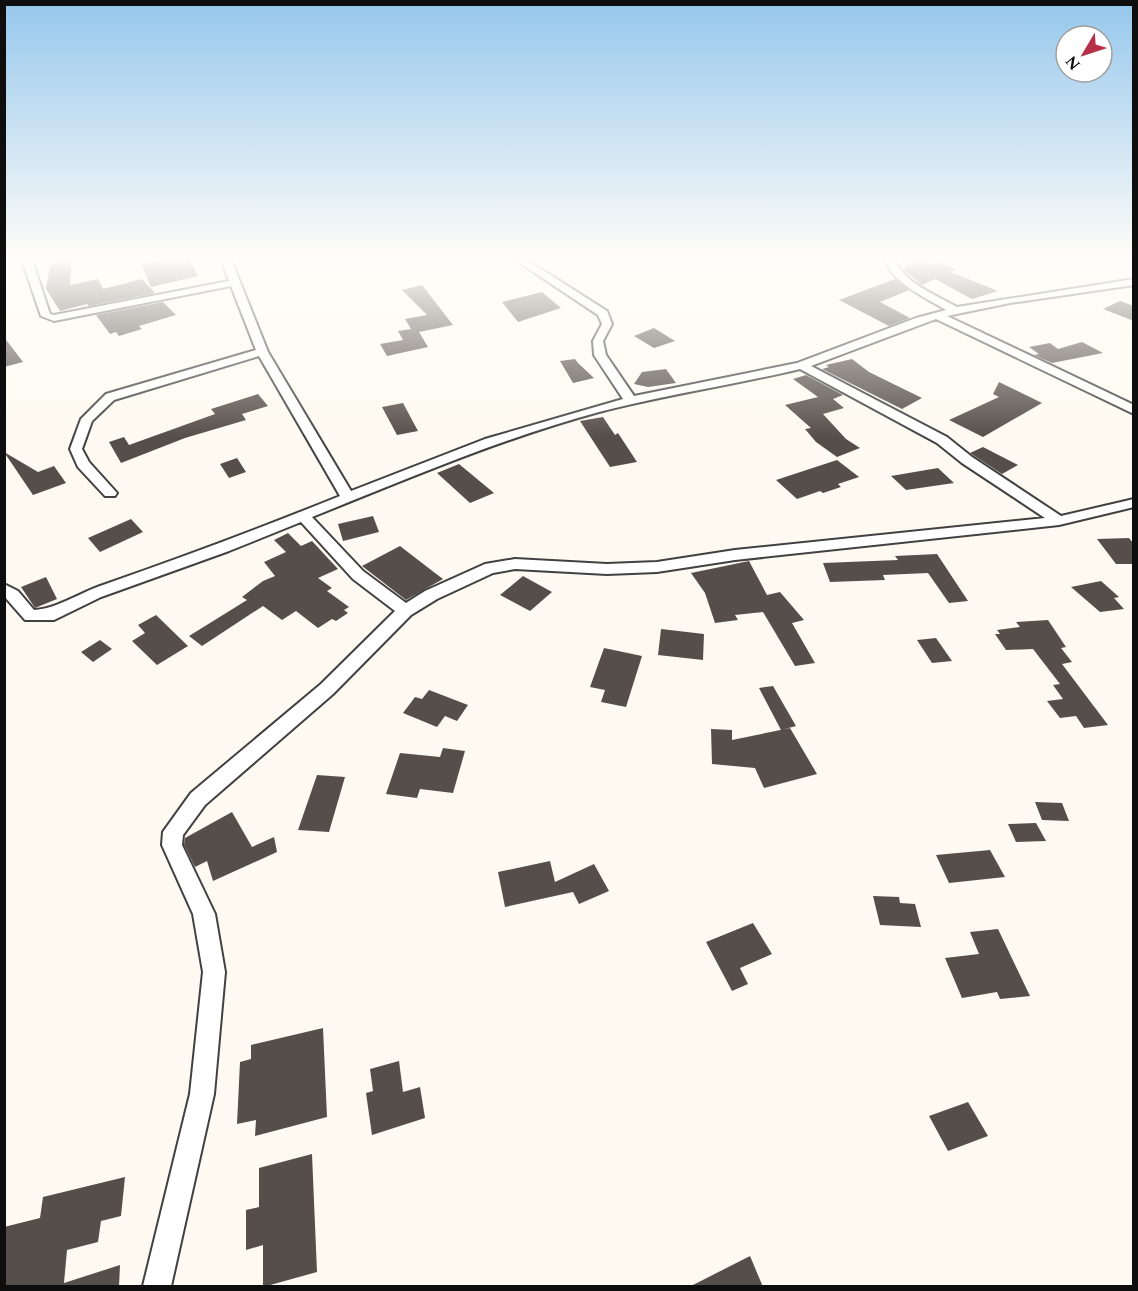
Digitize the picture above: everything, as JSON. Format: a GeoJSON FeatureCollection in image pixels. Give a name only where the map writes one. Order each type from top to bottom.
{"type":"FeatureCollection","features":[{"type":"Feature","properties":{"kind":"street"},"geometry":{"type":"LineString","coordinates":[[247,317],[262,352],[342,491],[348,496],[355,495]]}},
{"type":"Feature","properties":{"kind":"street"},"geometry":{"type":"LineString","coordinates":[[605,317],[607,324],[598,341],[600,355],[631,401]]}},
{"type":"Feature","properties":{"kind":"street"},"geometry":{"type":"LineString","coordinates":[[4,589],[17,597],[23,610],[31,616],[54,614],[96,593],[304,517],[419,466],[496,439],[631,401],[801,365],[841,353],[931,317]]}},
{"type":"Feature","properties":{"kind":"street"},"geometry":{"type":"LineString","coordinates":[[942,317],[1134,410]]}},
{"type":"Feature","properties":{"kind":"street"},"geometry":{"type":"LineString","coordinates":[[110,493],[83,464],[76,449],[80,434],[98,407],[110,397],[132,389],[262,352]]}},
{"type":"Feature","properties":{"kind":"street"},"geometry":{"type":"LineString","coordinates":[[801,365],[942,440],[967,460],[1059,521]]}},
{"type":"Feature","properties":{"kind":"street"},"geometry":{"type":"LineString","coordinates":[[157,1287],[202,1094],[214,972],[204,914],[172,845],[173,832],[198,799],[327,689],[405,611],[458,582],[490,568],[515,564],[607,569],[657,567],[735,555],[1059,521],[1134,502]]}},
{"type":"Feature","properties":{"kind":"street"},"geometry":{"type":"LineString","coordinates":[[304,517],[358,575],[405,611]]}},
{"type":"Feature","properties":{"kind":"building"},"geometry":{"type":"Polygon","coordinates":[[[98,317],[168,317],[139,326],[142,329],[119,336],[116,332],[110,334],[98,317]]]}},
{"type":"Feature","properties":{"kind":"building"},"geometry":{"type":"Polygon","coordinates":[[[447,317],[453,325],[419,332],[428,347],[387,356],[380,344],[403,340],[398,331],[411,329],[405,319],[447,317]]]}},
{"type":"Feature","properties":{"kind":"building"},"geometry":{"type":"Polygon","coordinates":[[[514,317],[533,317],[518,322],[514,317]]]}},
{"type":"Feature","properties":{"kind":"building"},"geometry":{"type":"Polygon","coordinates":[[[872,317],[910,318],[889,326],[872,317]]]}},
{"type":"Feature","properties":{"kind":"building"},"geometry":{"type":"Polygon","coordinates":[[[654,328],[675,341],[654,348],[634,336],[654,328]]]}},
{"type":"Feature","properties":{"kind":"building"},"geometry":{"type":"Polygon","coordinates":[[[4,337],[23,362],[4,367],[4,337]]]}},
{"type":"Feature","properties":{"kind":"building"},"geometry":{"type":"Polygon","coordinates":[[[1082,342],[1103,353],[1052,363],[1034,355],[1039,354],[1029,347],[1050,343],[1058,349],[1082,342]]]}},
{"type":"Feature","properties":{"kind":"building"},"geometry":{"type":"Polygon","coordinates":[[[575,359],[594,378],[573,383],[560,361],[575,359]]]}},
{"type":"Feature","properties":{"kind":"building"},"geometry":{"type":"Polygon","coordinates":[[[852,359],[869,372],[922,398],[902,409],[822,369],[829,367],[826,365],[852,359]]]}},
{"type":"Feature","properties":{"kind":"building"},"geometry":{"type":"Polygon","coordinates":[[[666,369],[676,383],[648,387],[634,384],[642,372],[666,369]]]}},
{"type":"Feature","properties":{"kind":"building"},"geometry":{"type":"Polygon","coordinates":[[[806,375],[843,395],[833,399],[844,408],[823,414],[846,439],[860,448],[837,457],[816,442],[805,429],[811,428],[785,405],[818,397],[793,379],[806,375]]]}},
{"type":"Feature","properties":{"kind":"building"},"geometry":{"type":"Polygon","coordinates":[[[999,382],[1042,403],[983,437],[949,420],[999,397],[993,394],[999,382]]]}},
{"type":"Feature","properties":{"kind":"building"},"geometry":{"type":"Polygon","coordinates":[[[258,394],[268,406],[242,414],[246,420],[185,438],[121,463],[109,442],[124,437],[129,445],[215,414],[211,409],[258,394]]]}},
{"type":"Feature","properties":{"kind":"building"},"geometry":{"type":"Polygon","coordinates":[[[403,403],[418,431],[397,435],[382,407],[403,403]]]}},
{"type":"Feature","properties":{"kind":"building"},"geometry":{"type":"Polygon","coordinates":[[[603,417],[615,435],[618,433],[637,462],[610,467],[580,421],[603,417]]]}},
{"type":"Feature","properties":{"kind":"building"},"geometry":{"type":"Polygon","coordinates":[[[983,447],[1018,465],[1002,474],[970,453],[983,447]]]}},
{"type":"Feature","properties":{"kind":"building"},"geometry":{"type":"Polygon","coordinates":[[[4,452],[38,472],[54,466],[66,483],[33,495],[4,452]]]}},
{"type":"Feature","properties":{"kind":"building"},"geometry":{"type":"Polygon","coordinates":[[[237,458],[246,472],[229,478],[220,464],[237,458]]]}},
{"type":"Feature","properties":{"kind":"building"},"geometry":{"type":"Polygon","coordinates":[[[837,460],[859,477],[838,484],[841,487],[797,499],[776,480],[837,460]]]}},
{"type":"Feature","properties":{"kind":"building"},"geometry":{"type":"Polygon","coordinates":[[[459,464],[494,493],[470,503],[437,473],[459,464]]]}},
{"type":"Feature","properties":{"kind":"building"},"geometry":{"type":"Polygon","coordinates":[[[938,468],[954,483],[906,490],[891,476],[938,468]]]}},
{"type":"Feature","properties":{"kind":"building"},"geometry":{"type":"Polygon","coordinates":[[[373,516],[379,532],[343,541],[338,524],[373,516]]]}},
{"type":"Feature","properties":{"kind":"building"},"geometry":{"type":"Polygon","coordinates":[[[131,519],[143,532],[100,552],[88,538],[131,519]]]}},
{"type":"Feature","properties":{"kind":"building"},"geometry":{"type":"Polygon","coordinates":[[[288,533],[301,546],[312,541],[338,569],[318,578],[332,588],[327,591],[349,607],[344,610],[348,613],[318,628],[296,611],[282,620],[263,606],[202,646],[189,636],[247,600],[242,597],[263,581],[275,576],[264,562],[286,552],[274,540],[288,533]]]}},
{"type":"Feature","properties":{"kind":"building"},"geometry":{"type":"Polygon","coordinates":[[[1129,538],[1134,544],[1134,564],[1116,564],[1097,539],[1129,538]]]}},
{"type":"Feature","properties":{"kind":"building"},"geometry":{"type":"Polygon","coordinates":[[[400,546],[443,579],[406,600],[362,566],[400,546]]]}},
{"type":"Feature","properties":{"kind":"building"},"geometry":{"type":"Polygon","coordinates":[[[937,554],[968,601],[949,603],[928,573],[883,575],[885,580],[830,582],[823,563],[898,560],[895,556],[937,554]]]}},
{"type":"Feature","properties":{"kind":"building"},"geometry":{"type":"Polygon","coordinates":[[[749,561],[767,595],[780,592],[804,620],[792,623],[815,663],[795,666],[763,612],[735,615],[738,620],[715,623],[705,593],[691,573],[749,561]]]}},
{"type":"Feature","properties":{"kind":"building"},"geometry":{"type":"Polygon","coordinates":[[[523,576],[552,592],[530,611],[500,595],[523,576]]]}},
{"type":"Feature","properties":{"kind":"building"},"geometry":{"type":"Polygon","coordinates":[[[46,577],[57,599],[35,608],[21,587],[46,577]]]}},
{"type":"Feature","properties":{"kind":"building"},"geometry":{"type":"Polygon","coordinates":[[[1101,581],[1119,597],[1114,598],[1124,609],[1100,612],[1071,587],[1101,581]]]}},
{"type":"Feature","properties":{"kind":"building"},"geometry":{"type":"Polygon","coordinates":[[[156,615],[188,646],[157,665],[132,641],[145,633],[138,625],[156,615]]]}},
{"type":"Feature","properties":{"kind":"building"},"geometry":{"type":"Polygon","coordinates":[[[1048,620],[1066,647],[1061,648],[1072,662],[1062,664],[1108,725],[1084,728],[1076,716],[1060,718],[1047,701],[1063,699],[1053,685],[1060,684],[1033,649],[1006,650],[995,634],[1000,634],[997,630],[1020,627],[1016,622],[1048,620]]]}},
{"type":"Feature","properties":{"kind":"building"},"geometry":{"type":"Polygon","coordinates":[[[661,629],[704,634],[703,660],[658,655],[661,629]]]}},
{"type":"Feature","properties":{"kind":"building"},"geometry":{"type":"Polygon","coordinates":[[[936,638],[952,661],[932,663],[917,640],[936,638]]]}},
{"type":"Feature","properties":{"kind":"building"},"geometry":{"type":"Polygon","coordinates":[[[100,640],[112,649],[93,662],[81,652],[100,640]]]}},
{"type":"Feature","properties":{"kind":"building"},"geometry":{"type":"Polygon","coordinates":[[[604,648],[642,656],[626,707],[601,702],[605,690],[590,687],[604,648]]]}},
{"type":"Feature","properties":{"kind":"building"},"geometry":{"type":"Polygon","coordinates":[[[773,686],[796,726],[781,730],[759,688],[773,686]]]}},
{"type":"Feature","properties":{"kind":"building"},"geometry":{"type":"Polygon","coordinates":[[[429,690],[468,705],[457,721],[445,716],[437,727],[403,713],[415,697],[422,699],[429,690]]]}},
{"type":"Feature","properties":{"kind":"building"},"geometry":{"type":"Polygon","coordinates":[[[790,728],[817,774],[764,788],[755,768],[712,764],[711,729],[732,730],[732,740],[790,728]]]}},
{"type":"Feature","properties":{"kind":"building"},"geometry":{"type":"Polygon","coordinates":[[[443,748],[465,751],[453,793],[420,789],[417,798],[386,794],[400,753],[440,757],[443,748]]]}},
{"type":"Feature","properties":{"kind":"building"},"geometry":{"type":"Polygon","coordinates":[[[317,775],[345,777],[329,832],[298,830],[317,775]]]}},
{"type":"Feature","properties":{"kind":"building"},"geometry":{"type":"Polygon","coordinates":[[[1035,802],[1062,803],[1069,821],[1042,820],[1035,802]]]}},
{"type":"Feature","properties":{"kind":"building"},"geometry":{"type":"Polygon","coordinates":[[[232,812],[252,847],[274,837],[277,852],[213,881],[207,861],[195,867],[184,845],[185,838],[232,812]]]}},
{"type":"Feature","properties":{"kind":"building"},"geometry":{"type":"Polygon","coordinates":[[[1036,823],[1046,841],[1016,842],[1008,824],[1036,823]]]}},
{"type":"Feature","properties":{"kind":"building"},"geometry":{"type":"Polygon","coordinates":[[[990,850],[1005,877],[949,883],[936,855],[990,850]]]}},
{"type":"Feature","properties":{"kind":"building"},"geometry":{"type":"Polygon","coordinates":[[[550,861],[555,882],[594,864],[609,891],[579,904],[573,892],[505,907],[498,872],[550,861]]]}},
{"type":"Feature","properties":{"kind":"building"},"geometry":{"type":"Polygon","coordinates":[[[873,896],[899,897],[900,903],[915,904],[921,927],[880,925],[873,896]]]}},
{"type":"Feature","properties":{"kind":"building"},"geometry":{"type":"Polygon","coordinates":[[[753,923],[772,954],[740,968],[748,984],[732,991],[706,942],[753,923]]]}},
{"type":"Feature","properties":{"kind":"building"},"geometry":{"type":"Polygon","coordinates":[[[998,929],[1030,996],[1000,999],[997,992],[962,998],[945,958],[979,954],[970,932],[998,929]]]}},
{"type":"Feature","properties":{"kind":"building"},"geometry":{"type":"Polygon","coordinates":[[[323,1028],[327,1117],[255,1136],[256,1120],[237,1124],[240,1062],[251,1059],[251,1045],[323,1028]]]}},
{"type":"Feature","properties":{"kind":"building"},"geometry":{"type":"Polygon","coordinates":[[[399,1061],[403,1092],[420,1087],[425,1118],[372,1135],[366,1093],[373,1091],[370,1069],[399,1061]]]}},
{"type":"Feature","properties":{"kind":"building"},"geometry":{"type":"Polygon","coordinates":[[[968,1102],[988,1136],[948,1151],[929,1116],[968,1102]]]}},
{"type":"Feature","properties":{"kind":"building"},"geometry":{"type":"Polygon","coordinates":[[[312,1154],[317,1272],[263,1287],[263,1245],[246,1250],[246,1210],[259,1207],[259,1168],[312,1154]]]}},
{"type":"Feature","properties":{"kind":"building"},"geometry":{"type":"Polygon","coordinates":[[[125,1177],[121,1216],[101,1221],[98,1242],[67,1250],[64,1283],[120,1265],[119,1287],[4,1287],[4,1227],[40,1218],[43,1197],[125,1177]]]}},
{"type":"Feature","properties":{"kind":"building"},"geometry":{"type":"Polygon","coordinates":[[[750,1256],[763,1287],[689,1287],[750,1256]]]}}]}
